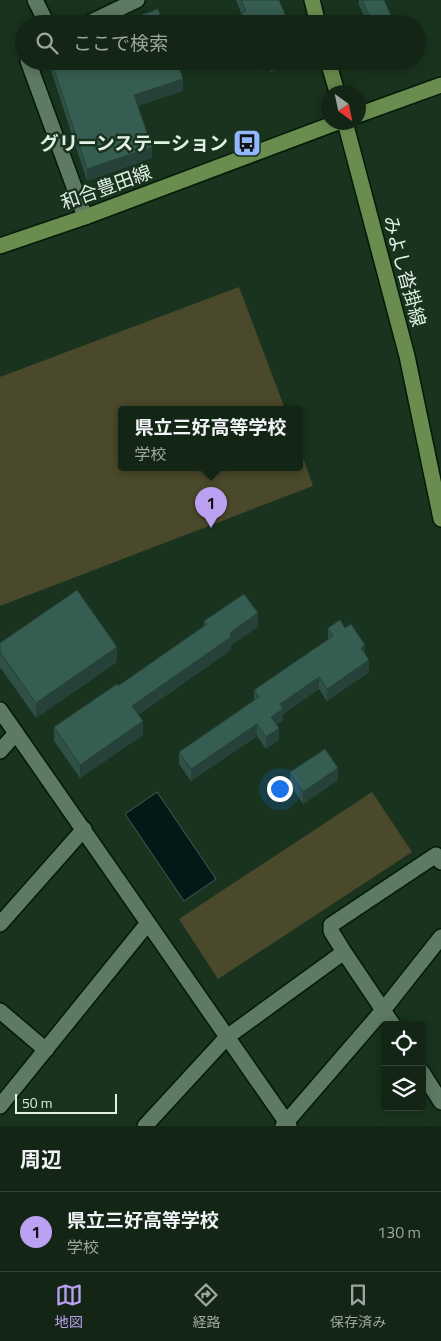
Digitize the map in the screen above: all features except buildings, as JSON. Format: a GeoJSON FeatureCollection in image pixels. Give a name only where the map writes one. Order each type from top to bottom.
{"type":"FeatureCollection","features":[{"type":"Feature","properties":{"kind":"main road"},"geometry":{"type":"LineString","coordinates":[[312,0],[316,15]]}},
{"type":"Feature","properties":{"kind":"main road"},"geometry":{"type":"LineString","coordinates":[[331,70],[335,85]]}},
{"type":"Feature","properties":{"kind":"main road"},"geometry":{"type":"LineString","coordinates":[[366,112],[441,85]]}},
{"type":"Feature","properties":{"kind":"main road","name":"和合豊田線"},"geometry":{"type":"LineString","coordinates":[[0,246],[86,217],[321,128]]}},
{"type":"Feature","properties":{"kind":"main road","name":"みよし沓掛線"},"geometry":{"type":"LineString","coordinates":[[347,130],[407,356],[441,519]]}},
{"type":"Feature","properties":{"kind":"street"},"geometry":{"type":"LineString","coordinates":[[36,0],[43,15]]}},
{"type":"Feature","properties":{"kind":"street"},"geometry":{"type":"LineString","coordinates":[[106,15],[137,0]]}},
{"type":"Feature","properties":{"kind":"street"},"geometry":{"type":"LineString","coordinates":[[31,70],[86,217]]}},
{"type":"Feature","properties":{"kind":"street"},"geometry":{"type":"LineString","coordinates":[[0,710],[227,1036],[286,1125],[384,1009],[441,937]]}},
{"type":"Feature","properties":{"kind":"street"},"geometry":{"type":"LineString","coordinates":[[0,751],[16,734]]}},
{"type":"Feature","properties":{"kind":"street"},"geometry":{"type":"LineString","coordinates":[[0,924],[84,829]]}},
{"type":"Feature","properties":{"kind":"street"},"geometry":{"type":"LineString","coordinates":[[391,1021],[331,931],[332,925],[436,855],[441,862]]}},
{"type":"Feature","properties":{"kind":"street"},"geometry":{"type":"LineString","coordinates":[[0,1106],[148,923]]}},
{"type":"Feature","properties":{"kind":"street"},"geometry":{"type":"LineString","coordinates":[[145,1126],[227,1036],[344,952]]}},
{"type":"Feature","properties":{"kind":"street"},"geometry":{"type":"LineString","coordinates":[[0,1011],[46,1050]]}},
{"type":"Feature","properties":{"kind":"street"},"geometry":{"type":"LineString","coordinates":[[426,1078],[441,1102]]}},
{"type":"Feature","properties":{"kind":"shaded area"},"geometry":{"type":"Polygon","coordinates":[[[239,287],[284,406],[118,406],[118,471],[303,471],[303,458],[313,486],[0,606],[0,377],[239,287]]]}},
{"type":"Feature","properties":{"kind":"shaded area"},"geometry":{"type":"Polygon","coordinates":[[[157,792],[216,879],[184,901],[125,814],[157,792]]]}},
{"type":"Feature","properties":{"kind":"shaded area"},"geometry":{"type":"Polygon","coordinates":[[[372,792],[412,852],[218,979],[179,919],[372,792]]]}},
{"type":"Feature","properties":{"kind":"place","name":"グリーンステーション"},"geometry":{"type":"Point","coordinates":[247,143]}},
{"type":"Feature","properties":{"kind":"place","name":"県立三好高等学校"},"geometry":{"type":"Point","coordinates":[211,528]}}]}
